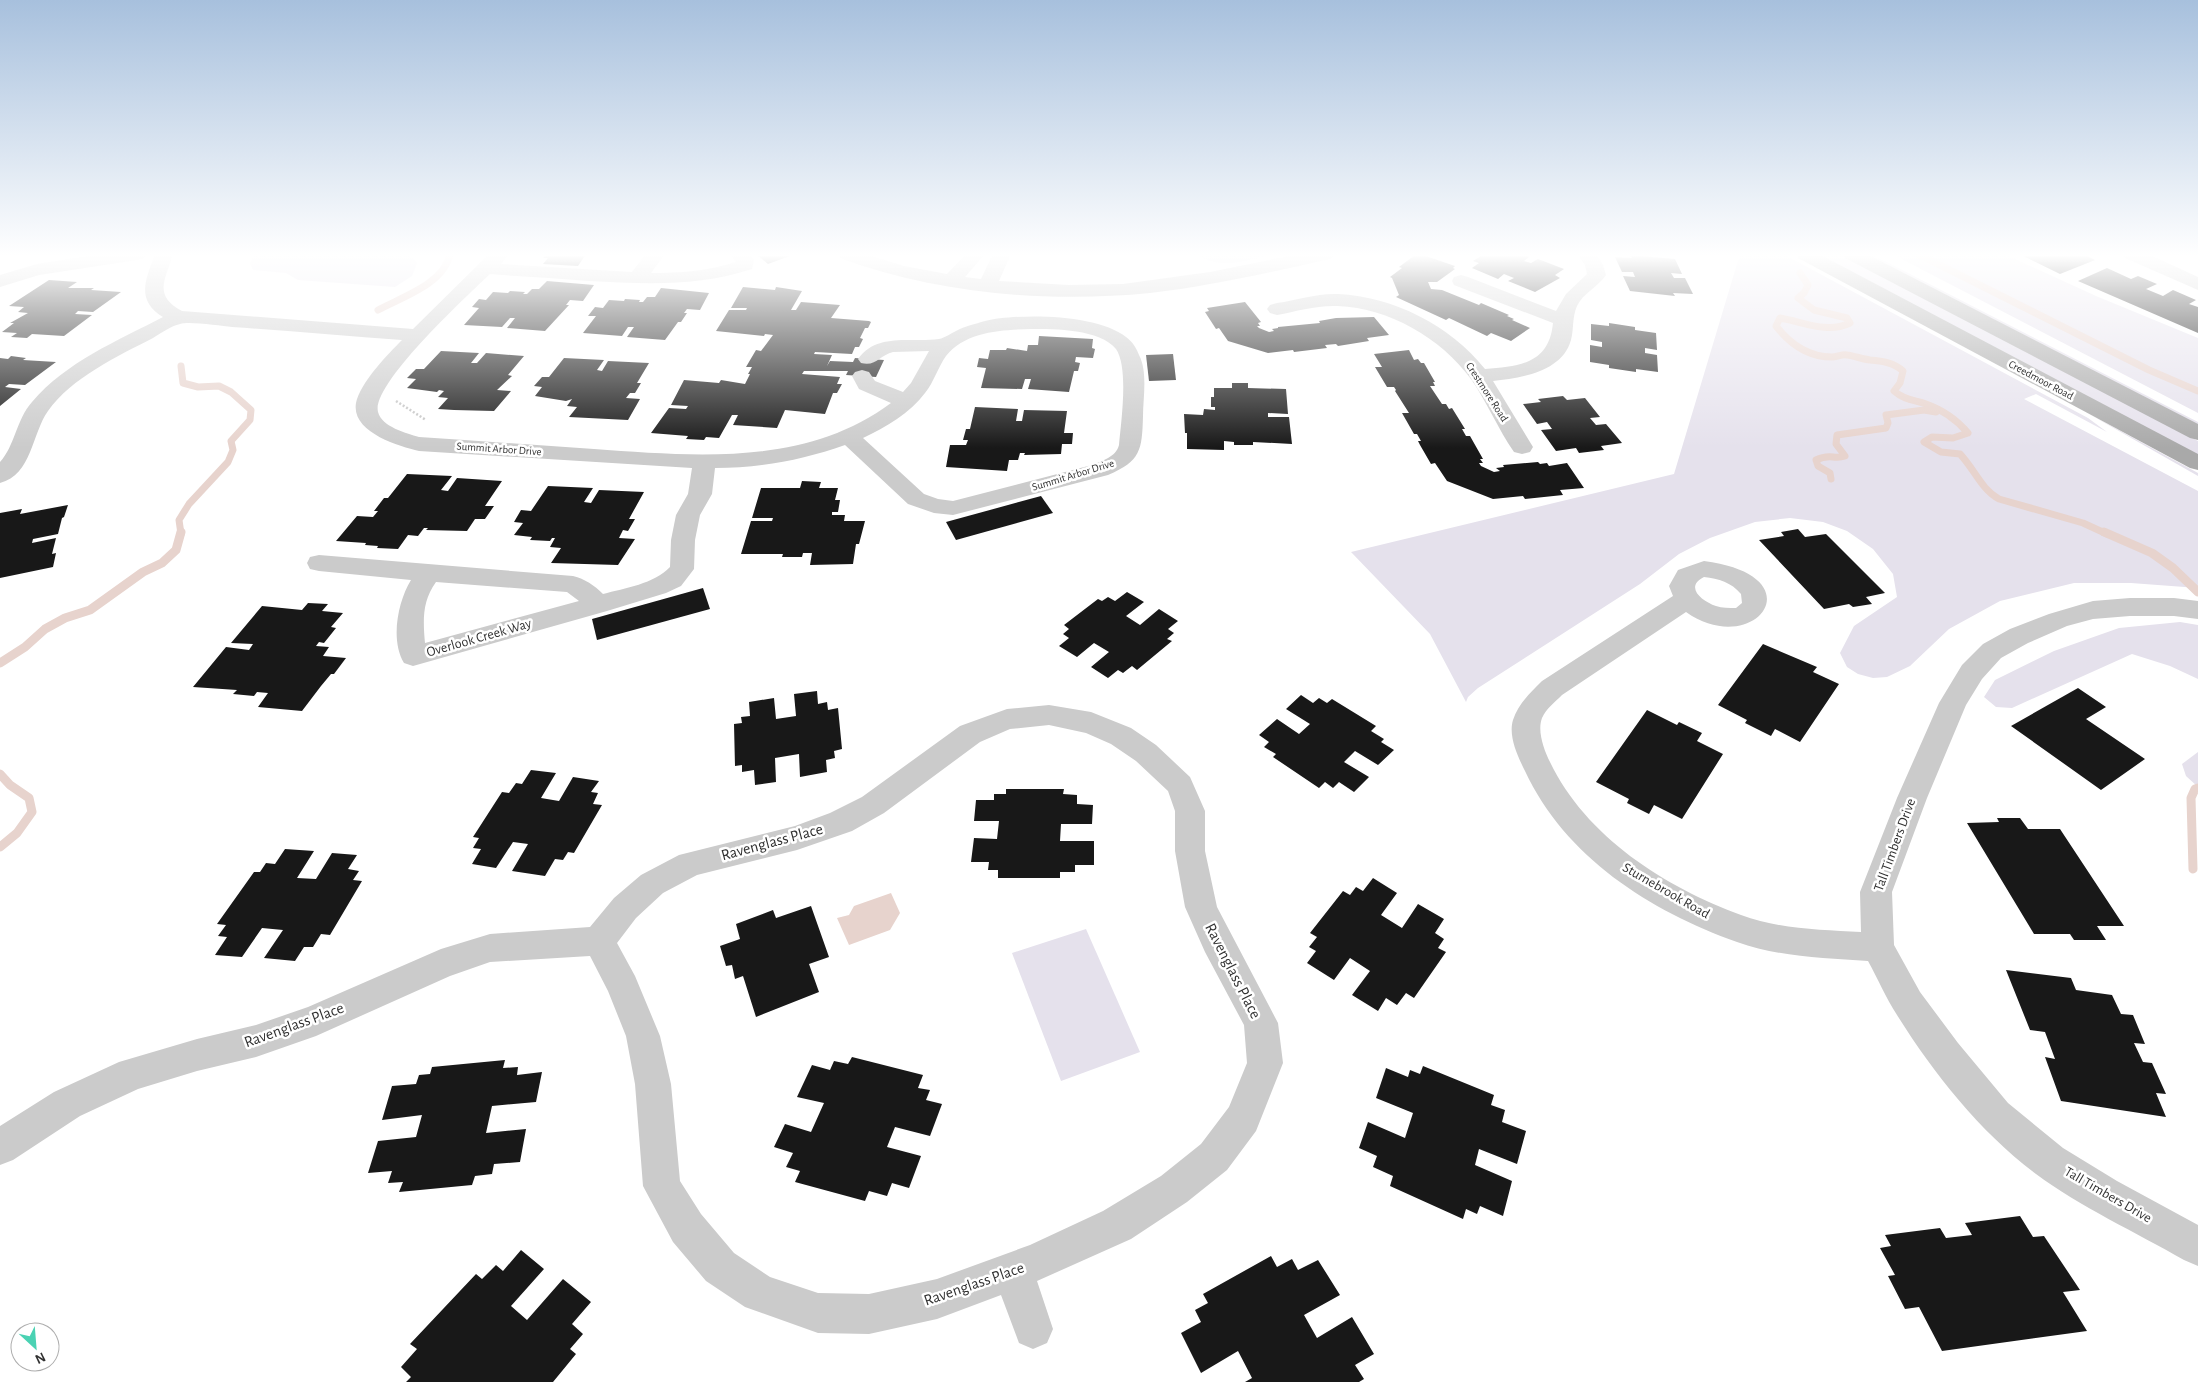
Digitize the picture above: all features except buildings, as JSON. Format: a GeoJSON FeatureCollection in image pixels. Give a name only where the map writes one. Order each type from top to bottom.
{"type":"FeatureCollection","features":[{"type":"Feature","properties":{"kind":"main road","name":"Creedmoor Road"},"geometry":{"type":"LineString","coordinates":[[1925,318],[2198,464]]}},
{"type":"Feature","properties":{"kind":"main road","name":"Creedmoor Road"},"geometry":{"type":"LineString","coordinates":[[1977,318],[2198,433]]}},
{"type":"Feature","properties":{"kind":"street"},"geometry":{"type":"LineString","coordinates":[[0,476],[19,455],[26,430],[39,407],[59,387],[83,369],[111,352],[174,318]]}},
{"type":"Feature","properties":{"kind":"street"},"geometry":{"type":"LineString","coordinates":[[197,318],[418,335]]}},
{"type":"Feature","properties":{"kind":"street","name":"Summit Arbor Drive"},"geometry":{"type":"LineString","coordinates":[[435,318],[384,373],[373,388],[366,403],[370,417],[381,429],[398,440],[419,444],[704,463],[753,461],[783,456],[848,436],[874,424],[906,401],[926,377],[938,352],[954,339],[976,330],[1003,324],[1067,325],[1096,330],[1118,341],[1128,352],[1133,365],[1130,448],[1121,460],[1100,470],[952,508],[934,506],[916,498],[848,436]]}},
{"type":"Feature","properties":{"kind":"street","name":"Crestmore Road"},"geometry":{"type":"LineString","coordinates":[[1406,318],[1448,343],[1470,364],[1522,447]]}},
{"type":"Feature","properties":{"kind":"street"},"geometry":{"type":"LineString","coordinates":[[1479,376],[1517,370],[1534,365],[1550,357],[1560,343],[1563,320],[1559,318]]}},
{"type":"Feature","properties":{"kind":"street"},"geometry":{"type":"LineString","coordinates":[[906,401],[866,386],[865,367],[881,348],[947,345]]}},
{"type":"Feature","properties":{"kind":"street","name":"Overlook Creek Way"},"geometry":{"type":"LineString","coordinates":[[429,573],[419,585],[411,604],[413,656],[657,588],[672,580],[682,569],[683,540],[688,515],[700,494],[704,463]]}},
{"type":"Feature","properties":{"kind":"street"},"geometry":{"type":"LineString","coordinates":[[320,563],[573,584],[586,592],[598,605]]}},
{"type":"Feature","properties":{"kind":"street","name":"Sturnebrook Road"},"geometry":{"type":"LineString","coordinates":[[1687,599],[1552,688],[1534,706],[1526,722],[1529,744],[1550,792],[1578,828],[1615,862],[1660,891],[1698,912],[1740,929],[1786,940],[1878,947]]}},
{"type":"Feature","properties":{"kind":"street","name":"Tall Timbers Drive"},"geometry":{"type":"LineString","coordinates":[[2198,610],[2174,607],[2130,607],[2093,610],[2058,620],[2019,636],[1992,650],[1972,672],[1953,703],[1912,798],[1876,892],[1878,947],[1908,1003],[1946,1055],[1996,1115],[2050,1161],[2104,1194],[2198,1246]]}},
{"type":"Feature","properties":{"kind":"street","name":"Ravenglass Place"},"geometry":{"type":"LineString","coordinates":[[0,1147],[67,1104],[132,1074],[197,1055],[256,1041],[316,1020],[440,964],[490,948],[599,941],[625,908],[652,884],[690,864],[797,838],[842,822],[873,805],[970,734],[1007,719],[1049,715],[1091,723],[1121,736],[1154,758],[1180,785],[1190,810],[1190,851],[1201,907],[1217,942],[1261,1022],[1265,1064],[1243,1120],[1214,1157],[1174,1189],[1117,1225],[1013,1271],[937,1299],[869,1314],[818,1313],[759,1293],[720,1267],[687,1228],[662,1186],[653,1084],[643,1036],[623,987],[599,941]]}},
{"type":"Feature","properties":{"kind":"street"},"geometry":{"type":"LineString","coordinates":[[1013,1271],[1033,1329]]}},
{"type":"Feature","properties":{"kind":"path"},"geometry":{"type":"LineString","coordinates":[[395,400],[406,410],[428,421]]}},
{"type":"Feature","properties":{"kind":"shaded area"},"geometry":{"type":"Polygon","coordinates":[[[1721,318],[1903,318],[2088,418],[2107,432],[2036,394],[2024,399],[2198,491],[2198,588],[2131,583],[2074,583],[2000,601],[1949,629],[1910,666],[1887,677],[1873,678],[1858,674],[1847,667],[1840,653],[1854,626],[1897,597],[1893,574],[1873,549],[1847,531],[1823,522],[1790,518],[1755,522],[1710,538],[1679,554],[1640,584],[1478,688],[1468,697],[1466,702],[1430,634],[1351,552],[1674,474],[1721,318]]]}},
{"type":"Feature","properties":{"kind":"shaded area"},"geometry":{"type":"Polygon","coordinates":[[[1940,318],[1963,318],[2198,441],[2198,455],[1940,318]]]}},
{"type":"Feature","properties":{"kind":"shaded area"},"geometry":{"type":"Polygon","coordinates":[[[1992,318],[1997,318],[2198,422],[2198,425],[1992,318]]]}},
{"type":"Feature","properties":{"kind":"shaded area"},"geometry":{"type":"Polygon","coordinates":[[[2016,318],[2151,318],[2198,338],[2198,413],[2016,318]]]}},
{"type":"Feature","properties":{"kind":"shaded area"},"geometry":{"type":"Polygon","coordinates":[[[2089,414],[2198,473],[2198,476],[2089,414]]]}},
{"type":"Feature","properties":{"kind":"shaded area"},"geometry":{"type":"Polygon","coordinates":[[[2180,622],[2198,625],[2198,679],[2170,666],[2132,654],[2012,708],[1996,707],[1984,697],[1995,680],[2054,651],[2119,628],[2180,622]]]}},
{"type":"Feature","properties":{"kind":"shaded area"},"geometry":{"type":"Polygon","coordinates":[[[2198,752],[2198,787],[2186,776],[2182,764],[2198,752]]]}},
{"type":"Feature","properties":{"kind":"shaded area"},"geometry":{"type":"Polygon","coordinates":[[[891,893],[900,913],[890,930],[849,945],[837,918],[849,915],[854,906],[891,893]]]}},
{"type":"Feature","properties":{"kind":"shaded area"},"geometry":{"type":"Polygon","coordinates":[[[1086,929],[1140,1052],[1061,1081],[1012,953],[1086,929]]]}},
{"type":"Feature","properties":{"kind":"waterway"},"geometry":{"type":"LineString","coordinates":[[1780,318],[1776,326],[1794,344],[1807,352],[1832,357],[1850,355],[1888,363],[1900,368],[1903,371],[1900,383],[1894,391],[1906,398],[1944,412],[1968,433],[1953,438],[1932,437],[1924,442],[1941,452],[1960,454],[1987,490],[1999,499],[2083,523],[2107,534]]}},
{"type":"Feature","properties":{"kind":"waterway"},"geometry":{"type":"LineString","coordinates":[[1782,318],[1815,326],[1833,327],[1850,323],[1847,318]]}},
{"type":"Feature","properties":{"kind":"waterway"},"geometry":{"type":"LineString","coordinates":[[2046,318],[2149,370],[2198,391]]}},
{"type":"Feature","properties":{"kind":"waterway"},"geometry":{"type":"LineString","coordinates":[[181,366],[183,383],[198,387],[219,386],[231,392],[251,410],[250,420],[231,441],[233,450],[228,462],[189,504],[179,520],[181,533]]}},
{"type":"Feature","properties":{"kind":"waterway"},"geometry":{"type":"LineString","coordinates":[[1831,479],[1830,473],[1818,466],[1816,460],[1825,457],[1845,456],[1836,444],[1837,435],[1886,428],[1888,423],[1886,415],[1924,410],[1936,412]]}},
{"type":"Feature","properties":{"kind":"waterway"},"geometry":{"type":"LineString","coordinates":[[2104,532],[2152,553],[2173,568],[2198,592]]}},
{"type":"Feature","properties":{"kind":"waterway"},"geometry":{"type":"LineString","coordinates":[[0,663],[25,647],[45,629],[65,618],[90,610],[143,572],[162,563],[176,550],[181,533]]}},
{"type":"Feature","properties":{"kind":"waterway"},"geometry":{"type":"LineString","coordinates":[[0,774],[10,785],[29,798],[32,812],[17,833],[0,847]]}},
{"type":"Feature","properties":{"kind":"waterway"},"geometry":{"type":"LineString","coordinates":[[2193,869],[2191,798],[2195,789],[2198,788]]}}]}
